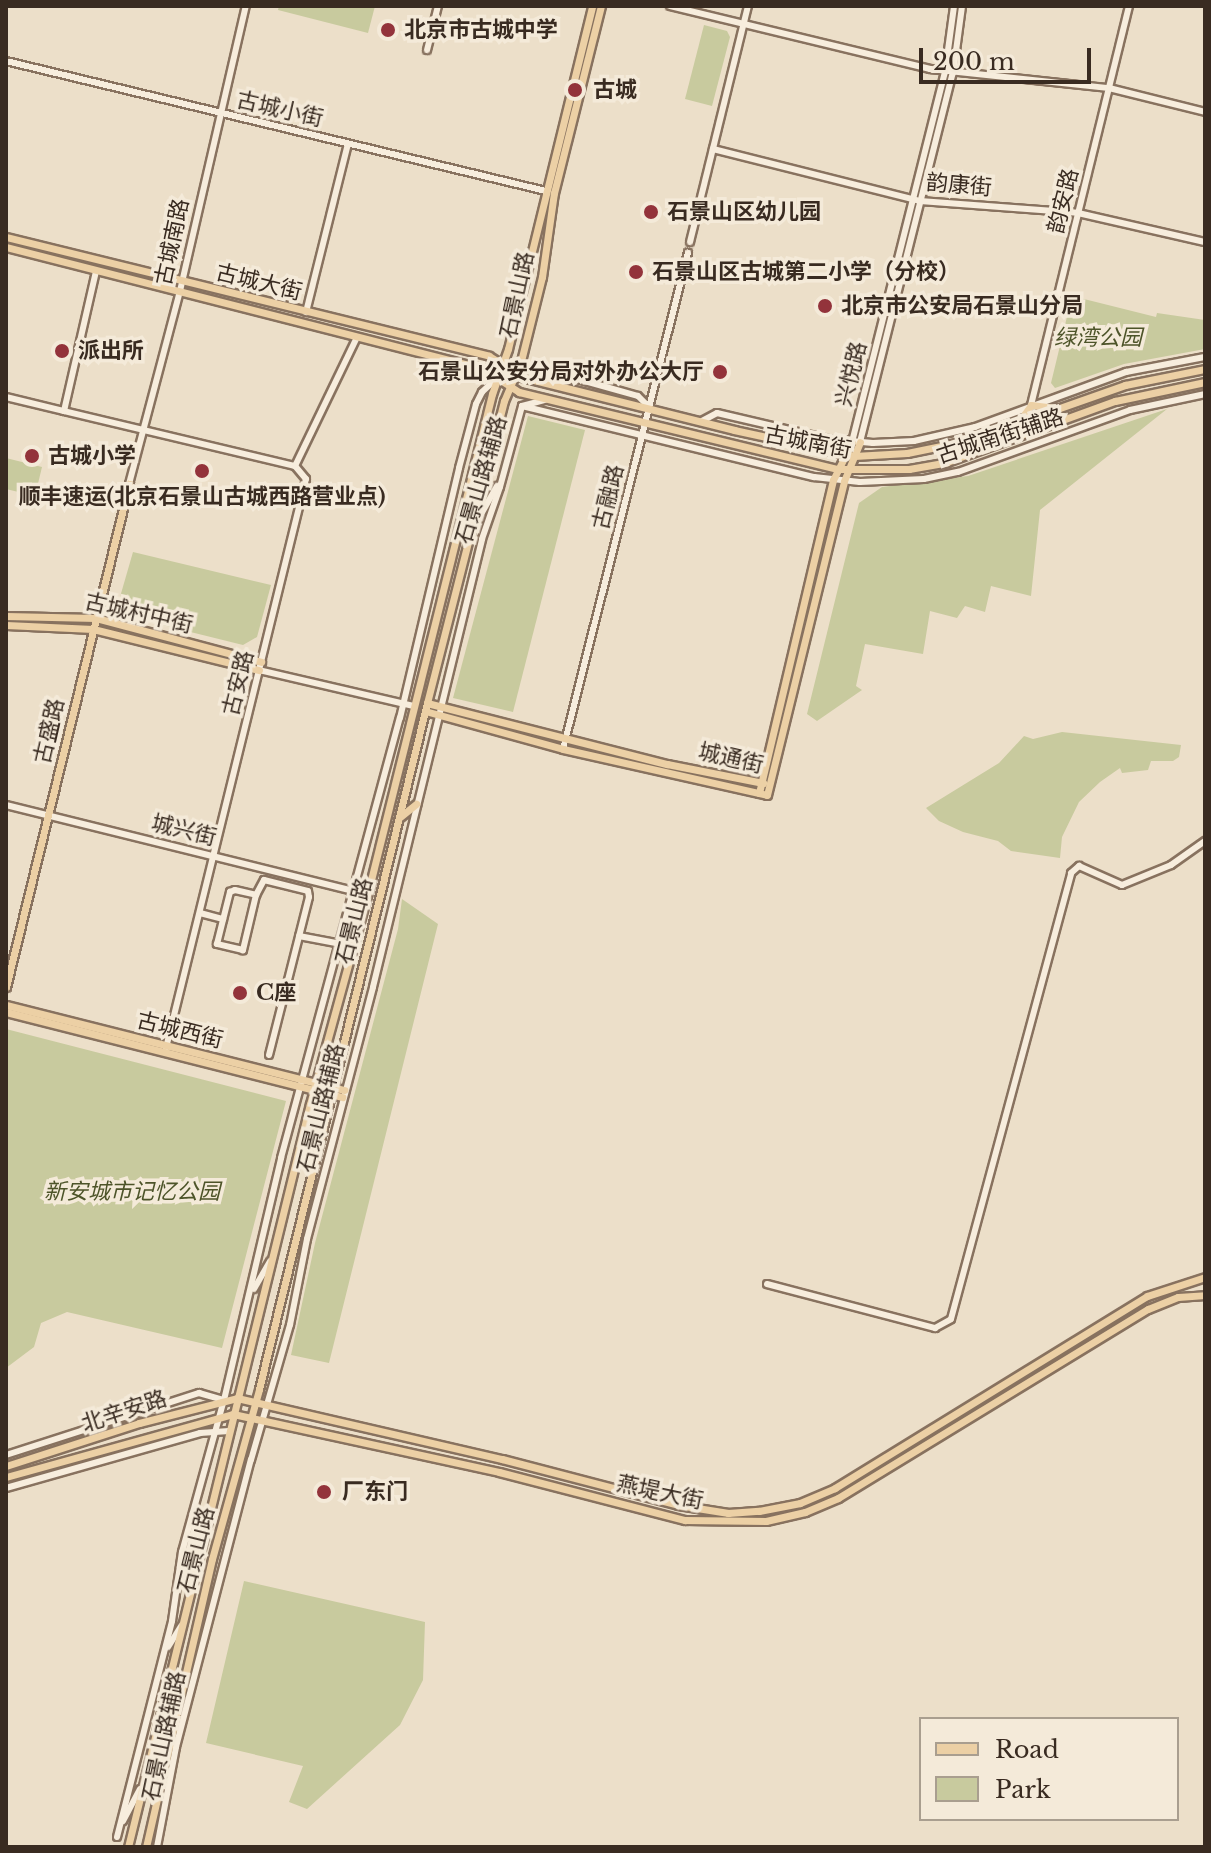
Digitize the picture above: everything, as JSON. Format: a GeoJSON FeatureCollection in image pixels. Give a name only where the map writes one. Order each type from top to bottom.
{"type":"FeatureCollection","features":[{"type":"Feature","properties":{"kind":"main road","name":"石景山路"},"geometry":{"type":"LineString","coordinates":[[128,1847],[315,1087],[370,884],[592,6]]}},
{"type":"Feature","properties":{"kind":"main road","name":"石景山路"},"geometry":{"type":"LineString","coordinates":[[146,1847],[170,1730],[426,707],[542,277],[554,193],[601,6]]}},
{"type":"Feature","properties":{"kind":"main road","name":"古城大街"},"geometry":{"type":"LineString","coordinates":[[6,237],[489,356],[516,373]]}},
{"type":"Feature","properties":{"kind":"main road","name":"古城大街"},"geometry":{"type":"LineString","coordinates":[[6,247],[482,368],[497,378]]}},
{"type":"Feature","properties":{"kind":"main road","name":"古城南街"},"geometry":{"type":"LineString","coordinates":[[516,373],[849,455],[929,450],[1125,385],[1205,369]]}},
{"type":"Feature","properties":{"kind":"main road","name":"古城南街"},"geometry":{"type":"LineString","coordinates":[[497,378],[510,387],[547,399],[848,470],[909,469],[947,462],[1115,401],[1205,382]]}},
{"type":"Feature","properties":{"kind":"main road"},"geometry":{"type":"LineString","coordinates":[[1018,423],[1031,405],[1059,408]]}},
{"type":"Feature","properties":{"kind":"main road","name":"兴悦路"},"geometry":{"type":"LineString","coordinates":[[765,784],[833,480],[856,442]]}},
{"type":"Feature","properties":{"kind":"main road","name":"兴悦路"},"geometry":{"type":"LineString","coordinates":[[765,784],[848,470],[849,455]]}},
{"type":"Feature","properties":{"kind":"main road","name":"古盛路"},"geometry":{"type":"LineString","coordinates":[[6,987],[129,484]]}},
{"type":"Feature","properties":{"kind":"main road","name":"古城村中街"},"geometry":{"type":"LineString","coordinates":[[6,616],[96,618],[260,666]]}},
{"type":"Feature","properties":{"kind":"main road","name":"古城村中街"},"geometry":{"type":"LineString","coordinates":[[6,625],[93,629],[260,666]]}},
{"type":"Feature","properties":{"kind":"main road","name":"城通街"},"geometry":{"type":"LineString","coordinates":[[426,707],[439,711],[563,749],[767,795],[765,784],[439,711]]}},
{"type":"Feature","properties":{"kind":"main road"},"geometry":{"type":"LineString","coordinates":[[398,819],[416,804]]}},
{"type":"Feature","properties":{"kind":"main road","name":"古城西街"},"geometry":{"type":"LineString","coordinates":[[6,1005],[343,1093]]}},
{"type":"Feature","properties":{"kind":"main road","name":"古城西街"},"geometry":{"type":"LineString","coordinates":[[6,1012],[166,1048]]}},
{"type":"Feature","properties":{"kind":"main road","name":"燕堤大街"},"geometry":{"type":"LineString","coordinates":[[254,1402],[502,1459],[678,1505],[728,1513],[759,1511],[800,1503],[835,1488],[1147,1296],[1205,1277]]}},
{"type":"Feature","properties":{"kind":"main road","name":"燕堤大街"},"geometry":{"type":"LineString","coordinates":[[249,1417],[499,1472],[685,1520],[766,1521],[805,1512],[838,1498],[1128,1320],[1178,1297],[1205,1295]]}},
{"type":"Feature","properties":{"kind":"main road","name":"北辛安路"},"geometry":{"type":"LineString","coordinates":[[6,1466],[224,1400],[237,1398],[254,1402]]}},
{"type":"Feature","properties":{"kind":"main road","name":"北辛安路"},"geometry":{"type":"LineString","coordinates":[[6,1477],[218,1416],[233,1414],[249,1417]]}},
{"type":"Feature","properties":{"kind":"street","name":"古城南路"},"geometry":{"type":"LineString","coordinates":[[129,484],[180,291],[246,6]]}},
{"type":"Feature","properties":{"kind":"street"},"geometry":{"type":"LineString","coordinates":[[427,50],[438,6]]}},
{"type":"Feature","properties":{"kind":"street"},"geometry":{"type":"LineString","coordinates":[[670,6],[949,72],[1109,88],[1205,112]]}},
{"type":"Feature","properties":{"kind":"street"},"geometry":{"type":"LineString","coordinates":[[690,242],[748,6]]}},
{"type":"Feature","properties":{"kind":"street","name":"兴悦路"},"geometry":{"type":"LineString","coordinates":[[949,72],[954,6]]}},
{"type":"Feature","properties":{"kind":"street","name":"兴悦路"},"geometry":{"type":"LineString","coordinates":[[856,442],[949,72],[962,6]]}},
{"type":"Feature","properties":{"kind":"street","name":"韵安路"},"geometry":{"type":"LineString","coordinates":[[1031,405],[1129,6]]}},
{"type":"Feature","properties":{"kind":"street","name":"古城小街"},"geometry":{"type":"LineString","coordinates":[[6,61],[546,191]]}},
{"type":"Feature","properties":{"kind":"street"},"geometry":{"type":"LineString","coordinates":[[306,312],[348,144]]}},
{"type":"Feature","properties":{"kind":"street","name":"韵康街"},"geometry":{"type":"LineString","coordinates":[[713,149],[917,200],[1078,213],[1205,242]]}},
{"type":"Feature","properties":{"kind":"street","name":"古融路"},"geometry":{"type":"LineString","coordinates":[[563,749],[688,253]]}},
{"type":"Feature","properties":{"kind":"street"},"geometry":{"type":"LineString","coordinates":[[64,411],[96,271]]}},
{"type":"Feature","properties":{"kind":"street"},"geometry":{"type":"LineString","coordinates":[[6,397],[295,466],[357,337]]}},
{"type":"Feature","properties":{"kind":"street","name":"古城南街辅路"},"geometry":{"type":"LineString","coordinates":[[702,421],[717,413],[795,433],[856,442],[914,441],[941,436],[1126,372],[1205,357]]}},
{"type":"Feature","properties":{"kind":"street","name":"石景山路辅路"},"geometry":{"type":"LineString","coordinates":[[117,1837],[164,1652],[182,1552],[224,1400],[476,404],[482,392],[497,378]]}},
{"type":"Feature","properties":{"kind":"street","name":"古城南街辅路"},"geometry":{"type":"LineString","coordinates":[[522,406],[833,480],[910,480],[958,472],[1130,410],[1205,394]]}},
{"type":"Feature","properties":{"kind":"street","name":"石景山路辅路"},"geometry":{"type":"LineString","coordinates":[[157,1847],[176,1747],[251,1460],[265,1420],[343,1093],[376,974],[482,539],[522,406],[547,399]]}},
{"type":"Feature","properties":{"kind":"street","name":"古安路"},"geometry":{"type":"LineString","coordinates":[[166,1048],[306,479],[295,466]]}},
{"type":"Feature","properties":{"kind":"street"},"geometry":{"type":"LineString","coordinates":[[473,528],[504,470]]}},
{"type":"Feature","properties":{"kind":"street"},"geometry":{"type":"LineString","coordinates":[[260,666],[414,706]]}},
{"type":"Feature","properties":{"kind":"street","name":"城兴街"},"geometry":{"type":"LineString","coordinates":[[6,805],[354,891]]}},
{"type":"Feature","properties":{"kind":"street"},"geometry":{"type":"LineString","coordinates":[[767,1284],[935,1328],[951,1319],[1071,873],[1079,866],[1122,885],[1171,865],[1205,841]]}},
{"type":"Feature","properties":{"kind":"street"},"geometry":{"type":"LineString","coordinates":[[256,895],[230,892],[217,944],[243,950],[256,895],[264,880],[308,891],[269,1055]]}},
{"type":"Feature","properties":{"kind":"street"},"geometry":{"type":"LineString","coordinates":[[299,936],[339,946],[370,884]]}},
{"type":"Feature","properties":{"kind":"street"},"geometry":{"type":"LineString","coordinates":[[200,913],[223,919]]}},
{"type":"Feature","properties":{"kind":"street"},"geometry":{"type":"LineString","coordinates":[[250,1296],[274,1254]]}},
{"type":"Feature","properties":{"kind":"street"},"geometry":{"type":"LineString","coordinates":[[6,1455],[199,1393],[224,1400]]}},
{"type":"Feature","properties":{"kind":"street"},"geometry":{"type":"LineString","coordinates":[[6,1488],[214,1431],[229,1431]]}},
{"type":"Feature","properties":{"kind":"street"},"geometry":{"type":"LineString","coordinates":[[27,1470],[62,1471]]}},
{"type":"Feature","properties":{"kind":"street"},"geometry":{"type":"LineString","coordinates":[[164,1652],[186,1616]]}},
{"type":"Feature","properties":{"kind":"street"},"geometry":{"type":"LineString","coordinates":[[114,1847],[143,1784]]}},
{"type":"Feature","properties":{"kind":"green space"},"geometry":{"type":"Polygon","coordinates":[[[279,6],[375,6],[368,33],[278,10],[279,6]]]}},
{"type":"Feature","properties":{"kind":"green space"},"geometry":{"type":"Polygon","coordinates":[[[704,25],[727,31],[730,37],[712,106],[685,99],[704,25]]]}},
{"type":"Feature","properties":{"kind":"green space","name":"绿湾公园"},"geometry":{"type":"Polygon","coordinates":[[[1072,296],[1156,317],[1157,313],[1205,320],[1205,349],[1124,364],[1055,388],[1051,383],[1072,296]]]}},
{"type":"Feature","properties":{"kind":"green space"},"geometry":{"type":"Polygon","coordinates":[[[1167,409],[1040,510],[1031,596],[991,586],[985,612],[965,606],[957,618],[930,611],[923,654],[865,644],[856,686],[862,690],[817,721],[807,714],[859,503],[882,487],[968,476],[1167,409]]]}},
{"type":"Feature","properties":{"kind":"green space"},"geometry":{"type":"Polygon","coordinates":[[[528,416],[585,430],[513,712],[453,698],[528,416]]]}},
{"type":"Feature","properties":{"kind":"green space"},"geometry":{"type":"Polygon","coordinates":[[[6,458],[42,467],[35,496],[6,489],[6,458]]]}},
{"type":"Feature","properties":{"kind":"green space"},"geometry":{"type":"Polygon","coordinates":[[[133,552],[271,585],[257,637],[243,645],[130,617],[120,597],[133,552]]]}},
{"type":"Feature","properties":{"kind":"green space"},"geometry":{"type":"Polygon","coordinates":[[[1062,732],[1181,745],[1179,757],[1173,761],[1151,761],[1148,770],[1122,773],[1120,768],[1100,782],[1079,802],[1062,837],[1060,858],[1011,851],[998,841],[963,832],[939,821],[926,808],[999,763],[1024,736],[1033,739],[1062,732]]]}},
{"type":"Feature","properties":{"kind":"green space"},"geometry":{"type":"Polygon","coordinates":[[[402,899],[438,924],[329,1363],[291,1355],[315,1243],[398,929],[402,899]]]}},
{"type":"Feature","properties":{"kind":"green space","name":"新安城市记忆公园"},"geometry":{"type":"Polygon","coordinates":[[[6,1029],[286,1101],[222,1348],[67,1312],[41,1323],[34,1347],[6,1368],[6,1029]]]}},
{"type":"Feature","properties":{"kind":"green space"},"geometry":{"type":"Polygon","coordinates":[[[244,1581],[425,1622],[423,1680],[400,1725],[307,1809],[289,1802],[303,1766],[206,1743],[244,1581]]]}},
{"type":"Feature","properties":{"kind":"place","name":"北京市古城中学"},"geometry":{"type":"Point","coordinates":[388,30]}},
{"type":"Feature","properties":{"kind":"place","name":"古城"},"geometry":{"type":"Point","coordinates":[575,90]}},
{"type":"Feature","properties":{"kind":"place","name":"石景山区幼儿园"},"geometry":{"type":"Point","coordinates":[651,212]}},
{"type":"Feature","properties":{"kind":"place","name":"石景山区古城第二小学（分校）"},"geometry":{"type":"Point","coordinates":[636,272]}},
{"type":"Feature","properties":{"kind":"place","name":"北京市公安局石景山分局"},"geometry":{"type":"Point","coordinates":[825,306]}},
{"type":"Feature","properties":{"kind":"place","name":"派出所"},"geometry":{"type":"Point","coordinates":[62,351]}},
{"type":"Feature","properties":{"kind":"place","name":"石景山公安分局对外办公大厅"},"geometry":{"type":"Point","coordinates":[720,372]}},
{"type":"Feature","properties":{"kind":"place","name":"古城小学"},"geometry":{"type":"Point","coordinates":[32,456]}},
{"type":"Feature","properties":{"kind":"place","name":"顺丰速运(北京石景山古城西路营业点)"},"geometry":{"type":"Point","coordinates":[202,471]}},
{"type":"Feature","properties":{"kind":"place","name":"C座"},"geometry":{"type":"Point","coordinates":[240,993]}},
{"type":"Feature","properties":{"kind":"place","name":"厂东门"},"geometry":{"type":"Point","coordinates":[324,1492]}}]}
